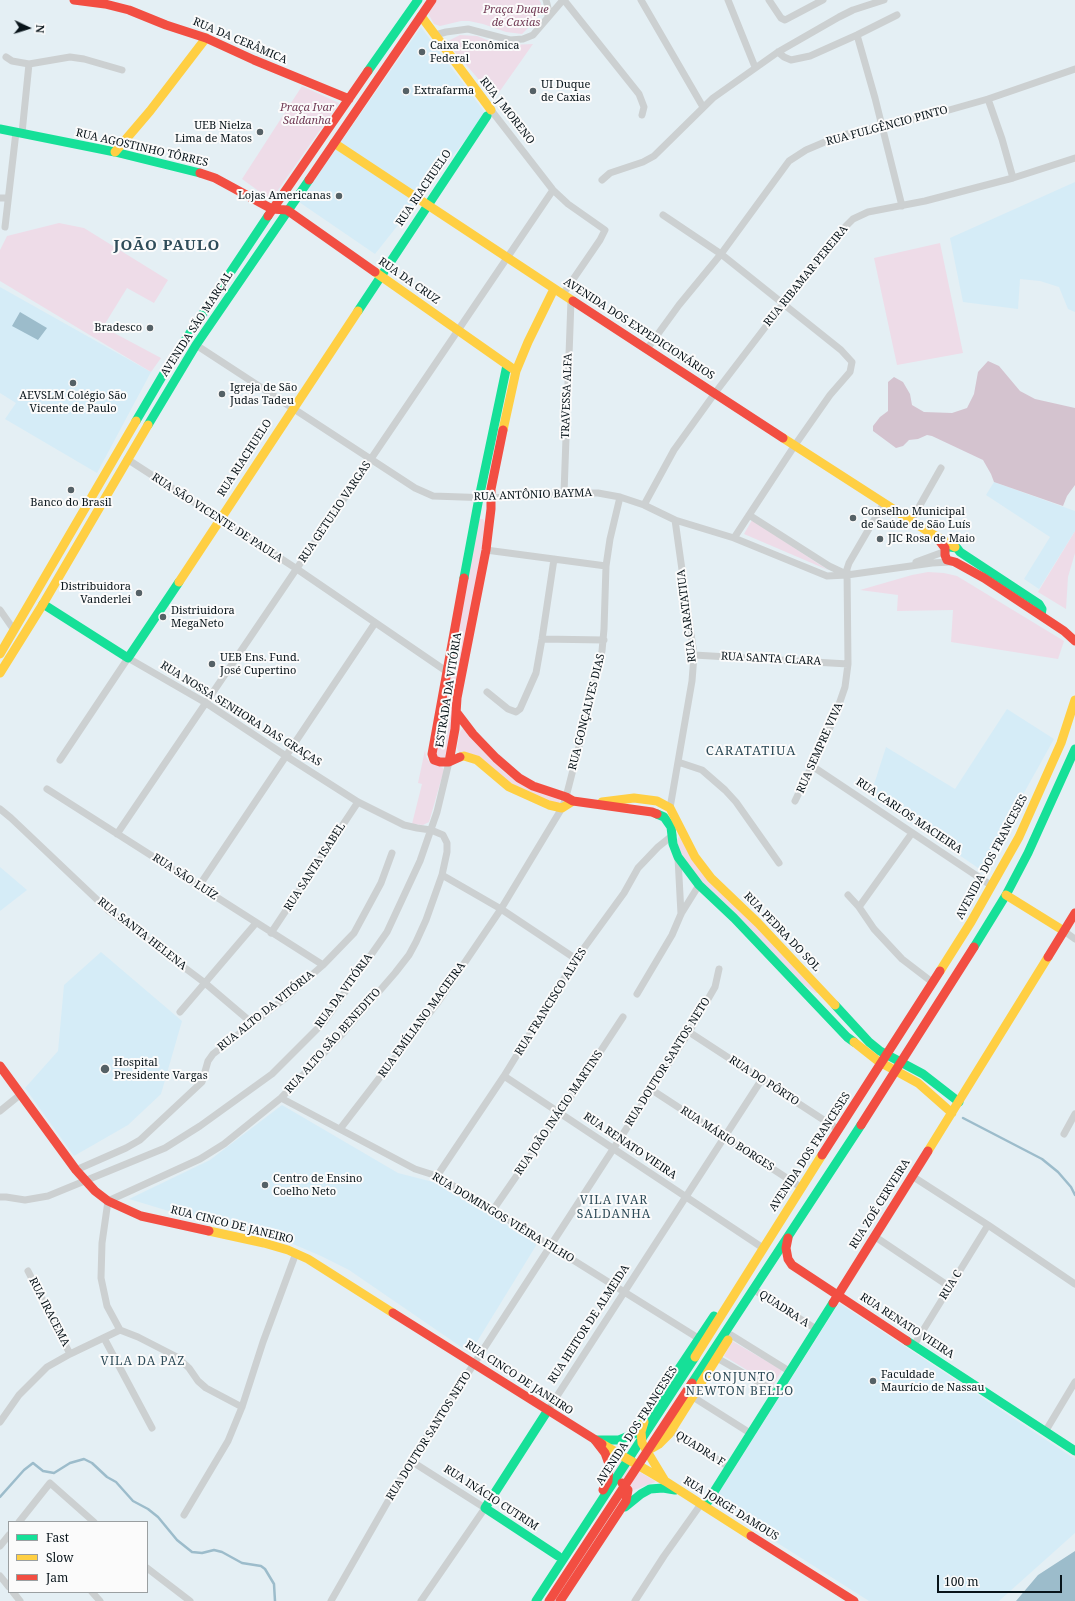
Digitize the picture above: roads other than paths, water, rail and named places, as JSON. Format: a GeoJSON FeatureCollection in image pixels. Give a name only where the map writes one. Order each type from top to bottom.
{"type":"FeatureCollection","features":[{"type":"Feature","properties":{"kind":"street","name":"RUA DA CERÂMICA"},"geometry":{"type":"LineString","coordinates":[[74,0],[105,4],[129,10],[166,25],[206,38],[254,60],[349,99]]}},
{"type":"Feature","properties":{"kind":"street","name":"AVENIDA SÃO MARÇAL"},"geometry":{"type":"LineString","coordinates":[[0,654],[170,363],[272,209],[418,0]]}},
{"type":"Feature","properties":{"kind":"street","name":"AVENIDA SÃO MARÇAL"},"geometry":{"type":"LineString","coordinates":[[0,673],[43,604],[127,459],[196,345],[432,0]]}},
{"type":"Feature","properties":{"kind":"street"},"geometry":{"type":"LineString","coordinates":[[546,0],[548,18]]}},
{"type":"Feature","properties":{"kind":"street"},"geometry":{"type":"LineString","coordinates":[[435,35],[468,29],[510,40],[523,39],[533,35],[563,0],[639,94],[644,107],[642,115]]}},
{"type":"Feature","properties":{"kind":"street"},"geometry":{"type":"LineString","coordinates":[[641,0],[703,107]]}},
{"type":"Feature","properties":{"kind":"street"},"geometry":{"type":"LineString","coordinates":[[728,0],[755,67]]}},
{"type":"Feature","properties":{"kind":"street"},"geometry":{"type":"LineString","coordinates":[[769,0],[780,17],[785,20],[823,0]]}},
{"type":"Feature","properties":{"kind":"street"},"geometry":{"type":"LineString","coordinates":[[602,180],[610,173],[643,162],[654,156],[703,107],[755,67],[778,52],[839,16],[884,0]]}},
{"type":"Feature","properties":{"kind":"street"},"geometry":{"type":"LineString","coordinates":[[778,52],[787,59],[799,59],[857,35],[897,15]]}},
{"type":"Feature","properties":{"kind":"street","name":"RUA J MORENO"},"geometry":{"type":"LineString","coordinates":[[421,16],[489,113],[553,190],[568,204],[603,228],[605,232],[563,294]]}},
{"type":"Feature","properties":{"kind":"street"},"geometry":{"type":"LineString","coordinates":[[857,35],[902,206]]}},
{"type":"Feature","properties":{"kind":"street"},"geometry":{"type":"LineString","coordinates":[[115,152],[150,111],[206,38]]}},
{"type":"Feature","properties":{"kind":"street"},"geometry":{"type":"LineString","coordinates":[[6,57],[12,61],[29,64],[70,57],[84,59],[122,70]]}},
{"type":"Feature","properties":{"kind":"street"},"geometry":{"type":"LineString","coordinates":[[5,227],[8,198],[29,64]]}},
{"type":"Feature","properties":{"kind":"street","name":"RUA FULGÊNCIO PINTO"},"geometry":{"type":"LineString","coordinates":[[647,349],[679,305],[721,254],[789,161],[806,150],[840,136],[935,114],[988,99],[1075,69]]}},
{"type":"Feature","properties":{"kind":"street"},"geometry":{"type":"LineString","coordinates":[[988,99],[1002,139],[1013,178]]}},
{"type":"Feature","properties":{"kind":"street","name":"RUA RIACHUELO"},"geometry":{"type":"LineString","coordinates":[[60,760],[220,520],[380,275],[489,113]]}},
{"type":"Feature","properties":{"kind":"street","name":"RUA AGOSTINHO TÔRRES"},"geometry":{"type":"LineString","coordinates":[[0,129],[115,152],[204,173],[272,209]]}},
{"type":"Feature","properties":{"kind":"street","name":"AVENIDA DOS EXPEDICIONÁRIOS"},"geometry":{"type":"LineString","coordinates":[[334,143],[571,300],[932,534],[958,549],[1039,604],[1042,609],[1041,615]]}},
{"type":"Feature","properties":{"kind":"street","name":"RUA RIBAMAR PEREIRA"},"geometry":{"type":"LineString","coordinates":[[644,505],[674,450],[715,393],[783,304],[853,219],[868,212],[926,201],[1013,178],[1075,158]]}},
{"type":"Feature","properties":{"kind":"street","name":"RUA GETULIO VARGAS"},"geometry":{"type":"LineString","coordinates":[[117,834],[553,190]]}},
{"type":"Feature","properties":{"kind":"street"},"geometry":{"type":"LineString","coordinates":[[0,198],[8,198]]}},
{"type":"Feature","properties":{"kind":"street"},"geometry":{"type":"LineString","coordinates":[[272,209],[287,210]]}},
{"type":"Feature","properties":{"kind":"street","name":"RUA DA CRUZ"},"geometry":{"type":"LineString","coordinates":[[287,210],[516,371]]}},
{"type":"Feature","properties":{"kind":"street"},"geometry":{"type":"LineString","coordinates":[[663,215],[721,254],[841,350],[852,360],[853,364],[846,378],[830,395],[795,445],[734,538]]}},
{"type":"Feature","properties":{"kind":"street","name":"ESTRADA DA VITÓRIA"},"geometry":{"type":"LineString","coordinates":[[507,365],[479,498],[446,671],[432,754],[436,761],[449,762],[454,739],[457,698],[486,550],[491,516],[491,489],[516,371],[554,288]]}},
{"type":"Feature","properties":{"kind":"street","name":"TRAVESSA ALFA"},"geometry":{"type":"LineString","coordinates":[[564,493],[571,300]]}},
{"type":"Feature","properties":{"kind":"street","name":"RUA ANTÔNIO BAYMA"},"geometry":{"type":"LineString","coordinates":[[196,345],[424,493],[442,497],[479,498],[564,493],[598,493],[620,497],[644,505],[675,520],[734,538],[827,576],[848,575],[932,563],[952,562]]}},
{"type":"Feature","properties":{"kind":"street","name":"RUA SÃO VICENTE DE PAULA"},"geometry":{"type":"LineString","coordinates":[[127,459],[297,570],[446,671]]}},
{"type":"Feature","properties":{"kind":"street"},"geometry":{"type":"LineString","coordinates":[[912,521],[941,468]]}},
{"type":"Feature","properties":{"kind":"street","name":"RUA GONÇALVES DIAS"},"geometry":{"type":"LineString","coordinates":[[569,799],[604,640],[606,566],[610,539],[620,497]]}},
{"type":"Feature","properties":{"kind":"street","name":"RUA SEMPRE VIVA"},"geometry":{"type":"LineString","coordinates":[[796,801],[842,699],[848,664],[849,563],[884,503]]}},
{"type":"Feature","properties":{"kind":"street"},"geometry":{"type":"LineString","coordinates":[[749,515],[830,566],[848,575]]}},
{"type":"Feature","properties":{"kind":"street","name":"RUA CARATATIUA"},"geometry":{"type":"LineString","coordinates":[[670,808],[692,681],[694,655],[675,520]]}},
{"type":"Feature","properties":{"kind":"street","name":"AVENIDA DOS EXPEDICIONÁRIOS"},"geometry":{"type":"LineString","coordinates":[[932,534],[944,545],[946,550],[945,558],[984,578],[1041,615],[1064,631],[1075,641]]}},
{"type":"Feature","properties":{"kind":"street"},"geometry":{"type":"LineString","coordinates":[[946,550],[950,547],[958,549],[960,557],[952,562]]}},
{"type":"Feature","properties":{"kind":"street"},"geometry":{"type":"LineString","coordinates":[[486,550],[606,566]]}},
{"type":"Feature","properties":{"kind":"street","name":"RUA ANTÔNIO BAYMA"},"geometry":{"type":"LineString","coordinates":[[898,569],[946,550]]}},
{"type":"Feature","properties":{"kind":"street"},"geometry":{"type":"LineString","coordinates":[[487,692],[508,709],[516,712],[519,711],[536,673],[554,559]]}},
{"type":"Feature","properties":{"kind":"street","name":"RUA NOSSA SENHORA DAS GRAÇAS"},"geometry":{"type":"LineString","coordinates":[[43,604],[128,658],[206,704],[358,802],[404,825],[431,830]]}},
{"type":"Feature","properties":{"kind":"street"},"geometry":{"type":"LineString","coordinates":[[0,610],[14,630]]}},
{"type":"Feature","properties":{"kind":"street"},"geometry":{"type":"LineString","coordinates":[[198,886],[375,623]]}},
{"type":"Feature","properties":{"kind":"street"},"geometry":{"type":"LineString","coordinates":[[542,639],[604,640]]}},
{"type":"Feature","properties":{"kind":"street","name":"RUA SANTA CLARA"},"geometry":{"type":"LineString","coordinates":[[694,655],[848,664]]}},
{"type":"Feature","properties":{"kind":"street","name":"AVENIDA DOS FRANCESES"},"geometry":{"type":"LineString","coordinates":[[536,1601],[702,1340],[873,1077],[992,886],[1019,837],[1043,785],[1075,700]]}},
{"type":"Feature","properties":{"kind":"street","name":"RUA PEDRA DO SOL"},"geometry":{"type":"LineString","coordinates":[[457,713],[473,734],[512,773],[533,786],[569,799],[656,813],[674,823]]}},
{"type":"Feature","properties":{"kind":"street","name":"AVENIDA DOS FRANCESES"},"geometry":{"type":"LineString","coordinates":[[549,1601],[886,1086],[1006,895],[1028,853],[1075,749]]}},
{"type":"Feature","properties":{"kind":"street"},"geometry":{"type":"LineString","coordinates":[[449,762],[457,757],[464,756],[472,758],[483,764],[509,787],[543,803],[562,808]]}},
{"type":"Feature","properties":{"kind":"street","name":"RUA DA VITÓRIA"},"geometry":{"type":"LineString","coordinates":[[85,1180],[165,1148],[254,1088],[272,1074],[300,1048],[324,1022],[387,932],[420,861],[431,830],[449,762]]}},
{"type":"Feature","properties":{"kind":"street"},"geometry":{"type":"LineString","coordinates":[[678,762],[702,770],[725,790],[736,802],[779,863]]}},
{"type":"Feature","properties":{"kind":"street","name":"RUA CARLOS MACIEIRA"},"geometry":{"type":"LineString","coordinates":[[812,766],[992,886]]}},
{"type":"Feature","properties":{"kind":"street","name":"RUA SÃO LUÍZ"},"geometry":{"type":"LineString","coordinates":[[47,789],[323,965]]}},
{"type":"Feature","properties":{"kind":"street","name":"RUA PEDRA DO SOL"},"geometry":{"type":"LineString","coordinates":[[594,803],[634,798],[657,801],[670,808],[674,823],[695,857],[711,878],[758,923],[874,1047],[923,1074],[959,1102]]}},
{"type":"Feature","properties":{"kind":"street"},"geometry":{"type":"LineString","coordinates":[[501,909],[562,808],[569,799]]}},
{"type":"Feature","properties":{"kind":"street","name":"RUA SANTA ISABEL"},"geometry":{"type":"LineString","coordinates":[[271,933],[358,802]]}},
{"type":"Feature","properties":{"kind":"street","name":"RUA SANTA HELENA"},"geometry":{"type":"LineString","coordinates":[[0,809],[109,911],[205,983],[252,1022]]}},
{"type":"Feature","properties":{"kind":"street","name":"RUA PEDRA DO SOL"},"geometry":{"type":"LineString","coordinates":[[674,823],[673,844],[678,857],[698,885],[734,918],[847,1037],[878,1061],[918,1083],[952,1113]]}},
{"type":"Feature","properties":{"kind":"street","name":"RUA ALTO SÃO BENEDITO"},"geometry":{"type":"LineString","coordinates":[[108,1201],[200,1159],[243,1130],[281,1098],[351,1025],[409,955],[422,930],[442,875],[447,852],[447,843],[443,835],[431,830]]}},
{"type":"Feature","properties":{"kind":"street"},"geometry":{"type":"LineString","coordinates":[[859,907],[912,833]]}},
{"type":"Feature","properties":{"kind":"street","name":"RUA FRANCISCO ALVES"},"geometry":{"type":"LineString","coordinates":[[437,1176],[504,1076],[576,959],[624,893],[638,868],[658,847],[673,835]]}},
{"type":"Feature","properties":{"kind":"street","name":"RUA ALTO DA VITÓRIA"},"geometry":{"type":"LineString","coordinates":[[76,1170],[126,1148],[140,1140],[202,1082],[208,1061],[213,1054],[252,1022],[288,996],[323,965],[354,933],[381,883],[392,853]]}},
{"type":"Feature","properties":{"kind":"street"},"geometry":{"type":"LineString","coordinates":[[678,857],[681,914]]}},
{"type":"Feature","properties":{"kind":"street"},"geometry":{"type":"LineString","coordinates":[[442,875],[501,909],[576,959]]}},
{"type":"Feature","properties":{"kind":"street"},"geometry":{"type":"LineString","coordinates":[[637,994],[672,935],[681,914],[698,885]]}},
{"type":"Feature","properties":{"kind":"street"},"geometry":{"type":"LineString","coordinates":[[848,895],[859,907],[874,929],[902,959],[932,982]]}},
{"type":"Feature","properties":{"kind":"street"},"geometry":{"type":"LineString","coordinates":[[1006,895],[1075,939]]}},
{"type":"Feature","properties":{"kind":"street","name":"RUA EMÍLIANO MACIEIRA"},"geometry":{"type":"LineString","coordinates":[[340,1129],[438,1002],[501,909]]}},
{"type":"Feature","properties":{"kind":"street","name":"RUA ZOÉ CERVEIRA"},"geometry":{"type":"LineString","coordinates":[[703,1505],[790,1371],[959,1102],[1075,913]]}},
{"type":"Feature","properties":{"kind":"street"},"geometry":{"type":"LineString","coordinates":[[180,1012],[256,923]]}},
{"type":"Feature","properties":{"kind":"street","name":"RUA DOUTOR SANTOS NETO"},"geometry":{"type":"LineString","coordinates":[[332,1601],[411,1461],[689,1032],[715,988],[719,969]]}},
{"type":"Feature","properties":{"kind":"street"},"geometry":{"type":"LineString","coordinates":[[802,989],[809,991],[819,999],[823,997],[824,993]]}},
{"type":"Feature","properties":{"kind":"street","name":"RUA JOÃO INÁCIO MARTINS"},"geometry":{"type":"LineString","coordinates":[[493,1210],[560,1114],[623,1017]]}},
{"type":"Feature","properties":{"kind":"street","name":"RUA DO PÔRTO"},"geometry":{"type":"LineString","coordinates":[[689,1032],[839,1130]]}},
{"type":"Feature","properties":{"kind":"street","name":"RUA CINCO DE JANEIRO"},"geometry":{"type":"LineString","coordinates":[[0,1066],[76,1170],[108,1201],[141,1216],[235,1236],[296,1253],[308,1259],[595,1440]]}},
{"type":"Feature","properties":{"kind":"street","name":"RUA RENATO VIEIRA"},"geometry":{"type":"LineString","coordinates":[[504,1076],[763,1248]]}},
{"type":"Feature","properties":{"kind":"street","name":"RUA HEITOR DE ALMEIDA"},"geometry":{"type":"LineString","coordinates":[[421,1601],[484,1508],[762,1079]]}},
{"type":"Feature","properties":{"kind":"street","name":"RUA MÁRIO BORGES"},"geometry":{"type":"LineString","coordinates":[[652,1090],[802,1188]]}},
{"type":"Feature","properties":{"kind":"street"},"geometry":{"type":"LineString","coordinates":[[0,1111],[21,1094]]}},
{"type":"Feature","properties":{"kind":"street","name":"RUA DOMINGOS VIÊIRA FILHO"},"geometry":{"type":"LineString","coordinates":[[281,1098],[415,1169],[437,1176],[702,1340]]}},
{"type":"Feature","properties":{"kind":"street"},"geometry":{"type":"LineString","coordinates":[[1064,1134],[1075,1114]]}},
{"type":"Feature","properties":{"kind":"street"},"geometry":{"type":"LineString","coordinates":[[912,1176],[988,1224],[1075,1284]]}},
{"type":"Feature","properties":{"kind":"street"},"geometry":{"type":"LineString","coordinates":[[0,1198],[6,1197],[25,1200],[48,1196],[85,1180]]}},
{"type":"Feature","properties":{"kind":"street"},"geometry":{"type":"LineString","coordinates":[[108,1201],[102,1243],[101,1278],[107,1306],[120,1330],[138,1337],[177,1357],[185,1363],[198,1381],[206,1388],[242,1407]]}},
{"type":"Feature","properties":{"kind":"street","name":"RUA C"},"geometry":{"type":"LineString","coordinates":[[914,1345],[988,1224]]}},
{"type":"Feature","properties":{"kind":"street","name":"RUA RENATO VIEIRA"},"geometry":{"type":"LineString","coordinates":[[788,1236],[787,1252],[788,1259],[792,1265],[1075,1451]]}},
{"type":"Feature","properties":{"kind":"street"},"geometry":{"type":"LineString","coordinates":[[874,1236],[950,1287]]}},
{"type":"Feature","properties":{"kind":"street"},"geometry":{"type":"LineString","coordinates":[[184,1515],[228,1441],[242,1407],[263,1342],[296,1253]]}},
{"type":"Feature","properties":{"kind":"street","name":"RUA IRACEMA"},"geometry":{"type":"LineString","coordinates":[[28,1271],[70,1354]]}},
{"type":"Feature","properties":{"kind":"street"},"geometry":{"type":"LineString","coordinates":[[642,1443],[647,1448],[656,1446],[663,1441],[671,1430],[731,1335],[753,1289]]}},
{"type":"Feature","properties":{"kind":"street","name":"QUADRA A"},"geometry":{"type":"LineString","coordinates":[[753,1289],[816,1329]]}},
{"type":"Feature","properties":{"kind":"street"},"geometry":{"type":"LineString","coordinates":[[0,1422],[19,1395],[52,1363],[120,1330]]}},
{"type":"Feature","properties":{"kind":"street"},"geometry":{"type":"LineString","coordinates":[[731,1335],[790,1371]]}},
{"type":"Feature","properties":{"kind":"street"},"geometry":{"type":"LineString","coordinates":[[104,1338],[152,1428]]}},
{"type":"Feature","properties":{"kind":"street"},"geometry":{"type":"LineString","coordinates":[[595,1440],[616,1441],[626,1438],[636,1432],[702,1340]]}},
{"type":"Feature","properties":{"kind":"street"},"geometry":{"type":"LineString","coordinates":[[717,1358],[776,1392]]}},
{"type":"Feature","properties":{"kind":"street"},"geometry":{"type":"LineString","coordinates":[[1045,1432],[1075,1382]]}},
{"type":"Feature","properties":{"kind":"street"},"geometry":{"type":"LineString","coordinates":[[692,1396],[750,1433]]}},
{"type":"Feature","properties":{"kind":"street"},"geometry":{"type":"LineString","coordinates":[[644,1422],[640,1432],[642,1443],[665,1481]]}},
{"type":"Feature","properties":{"kind":"street","name":"QUADRA F"},"geometry":{"type":"LineString","coordinates":[[671,1430],[729,1467]]}},
{"type":"Feature","properties":{"kind":"street"},"geometry":{"type":"LineString","coordinates":[[595,1440],[605,1453],[608,1460],[609,1473],[606,1486]]}},
{"type":"Feature","properties":{"kind":"street","name":"RUA JORGE DAMOUS"},"geometry":{"type":"LineString","coordinates":[[595,1440],[665,1481],[854,1601]]}},
{"type":"Feature","properties":{"kind":"street","name":"RUA INÁCIO CUTRIM"},"geometry":{"type":"LineString","coordinates":[[411,1461],[558,1556]]}},
{"type":"Feature","properties":{"kind":"street"},"geometry":{"type":"LineString","coordinates":[[528,1601],[606,1486],[610,1482],[616,1481],[623,1483],[627,1488],[628,1496],[620,1511],[560,1601]]}},
{"type":"Feature","properties":{"kind":"street"},"geometry":{"type":"LineString","coordinates":[[22,1521],[50,1483],[93,1521]]}},
{"type":"Feature","properties":{"kind":"street"},"geometry":{"type":"LineString","coordinates":[[620,1511],[641,1494],[650,1489],[664,1488],[680,1491]]}},
{"type":"Feature","properties":{"kind":"street"},"geometry":{"type":"LineString","coordinates":[[635,1601],[664,1556],[703,1505]]}},
{"type":"Feature","properties":{"kind":"street"},"geometry":{"type":"LineString","coordinates":[[0,1546],[8,1536]]}},
{"type":"Feature","properties":{"kind":"street"},"geometry":{"type":"LineString","coordinates":[[148,1569],[190,1601]]}},
{"type":"Feature","properties":{"kind":"street"},"geometry":{"type":"LineString","coordinates":[[0,1576],[8,1586]]}},
{"type":"Feature","properties":{"kind":"street"},"geometry":{"type":"LineString","coordinates":[[14,1593],[20,1601]]}},
{"type":"Feature","properties":{"kind":"street"},"geometry":{"type":"LineString","coordinates":[[93,1593],[100,1601]]}},
{"type":"Feature","properties":{"kind":"waterway"},"geometry":{"type":"LineString","coordinates":[[963,1118],[1042,1159],[1058,1172],[1071,1187],[1075,1195]]}},
{"type":"Feature","properties":{"kind":"waterway"},"geometry":{"type":"LineString","coordinates":[[0,1497],[24,1470],[33,1463],[43,1471],[54,1473],[70,1463],[84,1459],[92,1463],[107,1477],[116,1482],[133,1501],[148,1509],[158,1517],[177,1540],[192,1552],[202,1553],[214,1550],[222,1552],[242,1563],[261,1566],[265,1569],[274,1584],[275,1601]]}},
{"type":"Feature","properties":{"kind":"place","name":"Caixa Econômica Federal"},"geometry":{"type":"Point","coordinates":[422,52]}},
{"type":"Feature","properties":{"kind":"place","name":"Extrafarma"},"geometry":{"type":"Point","coordinates":[406,91]}},
{"type":"Feature","properties":{"kind":"place","name":"UI Duque de Caxias"},"geometry":{"type":"Point","coordinates":[533,91]}},
{"type":"Feature","properties":{"kind":"place","name":"UEB Nielza Lima de Matos"},"geometry":{"type":"Point","coordinates":[260,132]}},
{"type":"Feature","properties":{"kind":"place","name":"Lojas Americanas"},"geometry":{"type":"Point","coordinates":[339,196]}},
{"type":"Feature","properties":{"kind":"place","name":"Bradesco"},"geometry":{"type":"Point","coordinates":[150,328]}},
{"type":"Feature","properties":{"kind":"place","name":"AEVSLM Colégio São Vicente de Paulo"},"geometry":{"type":"Point","coordinates":[73,383]}},
{"type":"Feature","properties":{"kind":"place","name":"Igreja de São Judas Tadeu"},"geometry":{"type":"Point","coordinates":[222,394]}},
{"type":"Feature","properties":{"kind":"place","name":"Banco do Brasil"},"geometry":{"type":"Point","coordinates":[71,490]}},
{"type":"Feature","properties":{"kind":"place","name":"Conselho Municipal de Saúde de São Luís"},"geometry":{"type":"Point","coordinates":[853,518]}},
{"type":"Feature","properties":{"kind":"place","name":"JIC Rosa de Maio"},"geometry":{"type":"Point","coordinates":[880,539]}},
{"type":"Feature","properties":{"kind":"place","name":"Distribuidora Vanderlei"},"geometry":{"type":"Point","coordinates":[139,593]}},
{"type":"Feature","properties":{"kind":"place","name":"Distriuidora MegaNeto"},"geometry":{"type":"Point","coordinates":[163,617]}},
{"type":"Feature","properties":{"kind":"place","name":"UEB Ens. Fund. José Cupertino"},"geometry":{"type":"Point","coordinates":[212,664]}},
{"type":"Feature","properties":{"kind":"place","name":"Hospital Presidente Vargas"},"geometry":{"type":"Point","coordinates":[105,1069]}},
{"type":"Feature","properties":{"kind":"place","name":"Centro de Ensino Coelho Neto"},"geometry":{"type":"Point","coordinates":[265,1185]}},
{"type":"Feature","properties":{"kind":"place","name":"Faculdade Maurício de Nassau"},"geometry":{"type":"Point","coordinates":[873,1381]}},
{"type":"Feature","properties":{"kind":"district","name":"JOÃO PAULO"},"geometry":{"type":"Point","coordinates":[167,246]}},
{"type":"Feature","properties":{"kind":"district","name":"CARATATIUA"},"geometry":{"type":"Point","coordinates":[751,751]}},
{"type":"Feature","properties":{"kind":"district","name":"VILA IVAR SALDANHA"},"geometry":{"type":"Point","coordinates":[614,1208]}},
{"type":"Feature","properties":{"kind":"district","name":"VILA DA PAZ"},"geometry":{"type":"Point","coordinates":[143,1362]}},
{"type":"Feature","properties":{"kind":"district","name":"CONJUNTO NEWTON BELLO"},"geometry":{"type":"Point","coordinates":[740,1385]}},
{"type":"Feature","properties":{"kind":"park label","name":"Praça Duque de Caxias"},"geometry":{"type":"Point","coordinates":[516,16]}},
{"type":"Feature","properties":{"kind":"park label","name":"Praça Ivar Saldanha"},"geometry":{"type":"Point","coordinates":[307,114]}}]}
